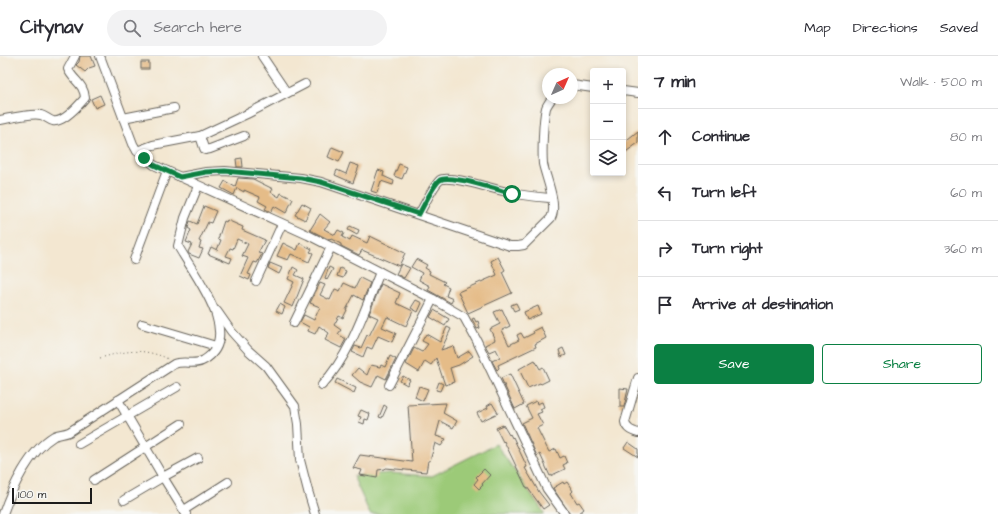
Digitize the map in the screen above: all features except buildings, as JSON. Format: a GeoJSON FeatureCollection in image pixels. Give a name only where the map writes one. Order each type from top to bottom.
{"type":"FeatureCollection","features":[{"type":"Feature","properties":{"kind":"street"},"geometry":{"type":"LineString","coordinates":[[0,120],[21,116],[41,115],[53,121],[58,121],[74,111],[85,98],[84,90],[71,75],[68,69],[75,56]]}},
{"type":"Feature","properties":{"kind":"street"},"geometry":{"type":"LineString","coordinates":[[100,56],[137,151],[154,165],[282,224],[380,272],[433,299],[464,317],[469,324],[547,489],[565,514]]}},
{"type":"Feature","properties":{"kind":"street"},"geometry":{"type":"LineString","coordinates":[[262,56],[287,93]]}},
{"type":"Feature","properties":{"kind":"street"},"geometry":{"type":"LineString","coordinates":[[137,151],[153,145],[200,136],[305,84]]}},
{"type":"Feature","properties":{"kind":"street"},"geometry":{"type":"LineString","coordinates":[[578,86],[590,88]]}},
{"type":"Feature","properties":{"kind":"street"},"geometry":{"type":"LineString","coordinates":[[626,91],[638,93]]}},
{"type":"Feature","properties":{"kind":"street"},"geometry":{"type":"LineString","coordinates":[[180,177],[206,172],[225,171],[301,178],[321,182],[510,246],[524,245],[530,241],[554,213],[543,163],[546,107],[548,104]]}},
{"type":"Feature","properties":{"kind":"street"},"geometry":{"type":"LineString","coordinates":[[123,118],[174,108]]}},
{"type":"Feature","properties":{"kind":"street"},"geometry":{"type":"LineString","coordinates":[[200,136],[205,150],[244,136]]}},
{"type":"Feature","properties":{"kind":"street"},"geometry":{"type":"LineString","coordinates":[[134,260],[167,171]]}},
{"type":"Feature","properties":{"kind":"street"},"geometry":{"type":"LineString","coordinates":[[419,214],[440,180],[447,178],[512,194],[551,198]]}},
{"type":"Feature","properties":{"kind":"street"},"geometry":{"type":"LineString","coordinates":[[3,514],[21,473],[31,459],[53,437],[69,432],[174,364],[180,362],[195,364],[204,361],[216,346],[219,331],[216,317],[203,286],[178,246],[185,218],[198,186]]}},
{"type":"Feature","properties":{"kind":"street"},"geometry":{"type":"LineString","coordinates":[[256,281],[282,224]]}},
{"type":"Feature","properties":{"kind":"street"},"geometry":{"type":"LineString","coordinates":[[294,323],[331,248]]}},
{"type":"Feature","properties":{"kind":"street"},"geometry":{"type":"LineString","coordinates":[[322,385],[332,375],[348,347],[380,272]]}},
{"type":"Feature","properties":{"kind":"street"},"geometry":{"type":"LineString","coordinates":[[389,384],[433,299]]}},
{"type":"Feature","properties":{"kind":"street"},"geometry":{"type":"LineString","coordinates":[[210,302],[231,332],[266,366],[295,406],[298,424],[300,460],[315,514]]}},
{"type":"Feature","properties":{"kind":"street"},"geometry":{"type":"LineString","coordinates":[[142,324],[216,346]]}},
{"type":"Feature","properties":{"kind":"street"},"geometry":{"type":"LineString","coordinates":[[638,378],[625,426],[638,433]]}},
{"type":"Feature","properties":{"kind":"street"},"geometry":{"type":"LineString","coordinates":[[79,444],[177,387]]}},
{"type":"Feature","properties":{"kind":"street"},"geometry":{"type":"LineString","coordinates":[[118,400],[185,512],[228,482]]}},
{"type":"Feature","properties":{"kind":"street"},"geometry":{"type":"LineString","coordinates":[[94,480],[181,424]]}},
{"type":"Feature","properties":{"kind":"street"},"geometry":{"type":"LineString","coordinates":[[124,500],[198,458]]}},
{"type":"Feature","properties":{"kind":"path"},"geometry":{"type":"LineString","coordinates":[[100,358],[121,352],[138,351],[159,355],[174,364]]}},
{"type":"Feature","properties":{"kind":"green space"},"geometry":{"type":"Polygon","coordinates":[[[496,444],[545,514],[370,514],[353,476],[390,473],[432,476],[496,444]]]}},
{"type":"Feature","properties":{"kind":"route"},"geometry":{"type":"LineString","coordinates":[[144,158],[154,165],[180,177],[206,172],[225,171],[301,178],[321,182],[419,214],[440,180],[447,178],[512,194]]}}]}
